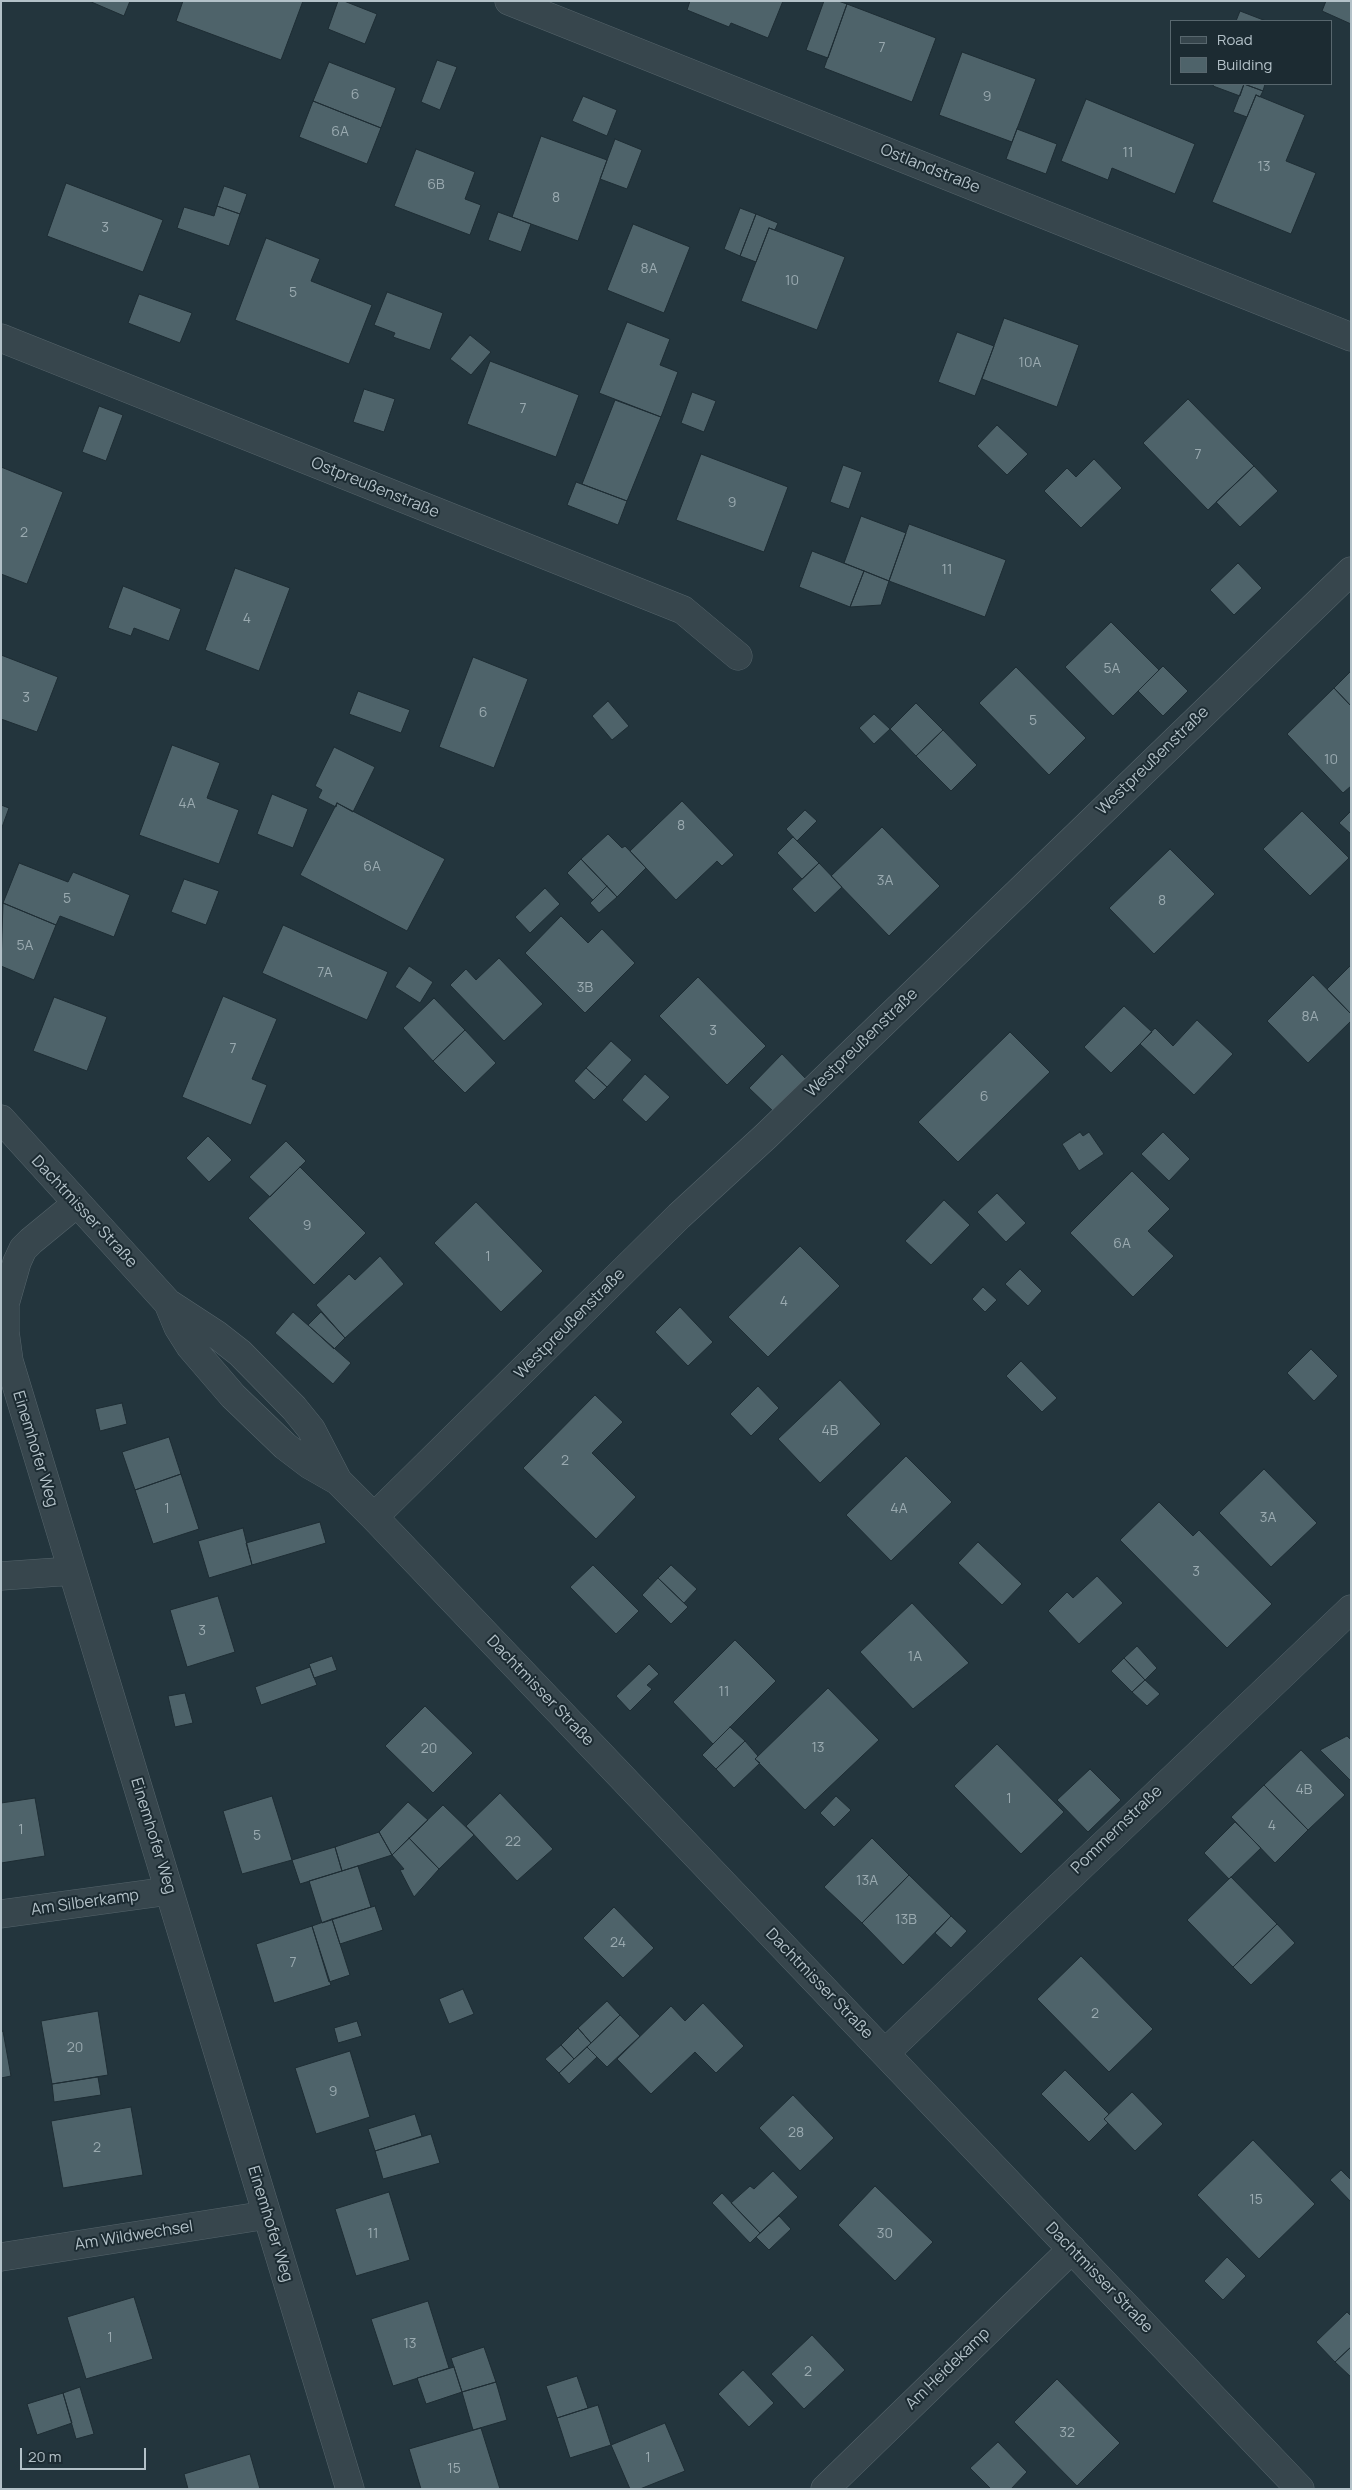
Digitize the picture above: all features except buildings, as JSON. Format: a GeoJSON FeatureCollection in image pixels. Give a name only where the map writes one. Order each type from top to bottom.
{"type":"FeatureCollection","features":[{"type":"Feature","properties":{"kind":"street","name":"Ostlandstraße"},"geometry":{"type":"LineString","coordinates":[[509,1],[1351,337]]}},
{"type":"Feature","properties":{"kind":"street","name":"Ostpreußenstraße"},"geometry":{"type":"LineString","coordinates":[[1,338],[683,610],[738,656]]}},
{"type":"Feature","properties":{"kind":"street","name":"Westpreußenstraße"},"geometry":{"type":"LineString","coordinates":[[374,1516],[679,1216],[766,1136],[1351,571]]}},
{"type":"Feature","properties":{"kind":"street","name":"Dachtmisser Straße"},"geometry":{"type":"LineString","coordinates":[[1,1119],[168,1304],[178,1327],[190,1346],[234,1396],[265,1428],[299,1457],[338,1481],[374,1516],[1300,2489]]}},
{"type":"Feature","properties":{"kind":"street","name":"Einemhofer Weg"},"geometry":{"type":"LineString","coordinates":[[76,1204],[23,1249],[10,1282],[5,1304],[5,1332],[9,1362],[350,2489]]}},
{"type":"Feature","properties":{"kind":"street"},"geometry":{"type":"LineString","coordinates":[[1,1576],[72,1571]]}},
{"type":"Feature","properties":{"kind":"street","name":"Pommernstraße"},"geometry":{"type":"LineString","coordinates":[[885,2053],[1351,1609]]}},
{"type":"Feature","properties":{"kind":"street","name":"Am Silberkamp"},"geometry":{"type":"LineString","coordinates":[[1,1914],[169,1891]]}},
{"type":"Feature","properties":{"kind":"street","name":"Am Wildwechsel"},"geometry":{"type":"LineString","coordinates":[[1,2257],[267,2215]]}},
{"type":"Feature","properties":{"kind":"street","name":"Am Heidekamp"},"geometry":{"type":"LineString","coordinates":[[825,2489],[1072,2250]]}}]}
